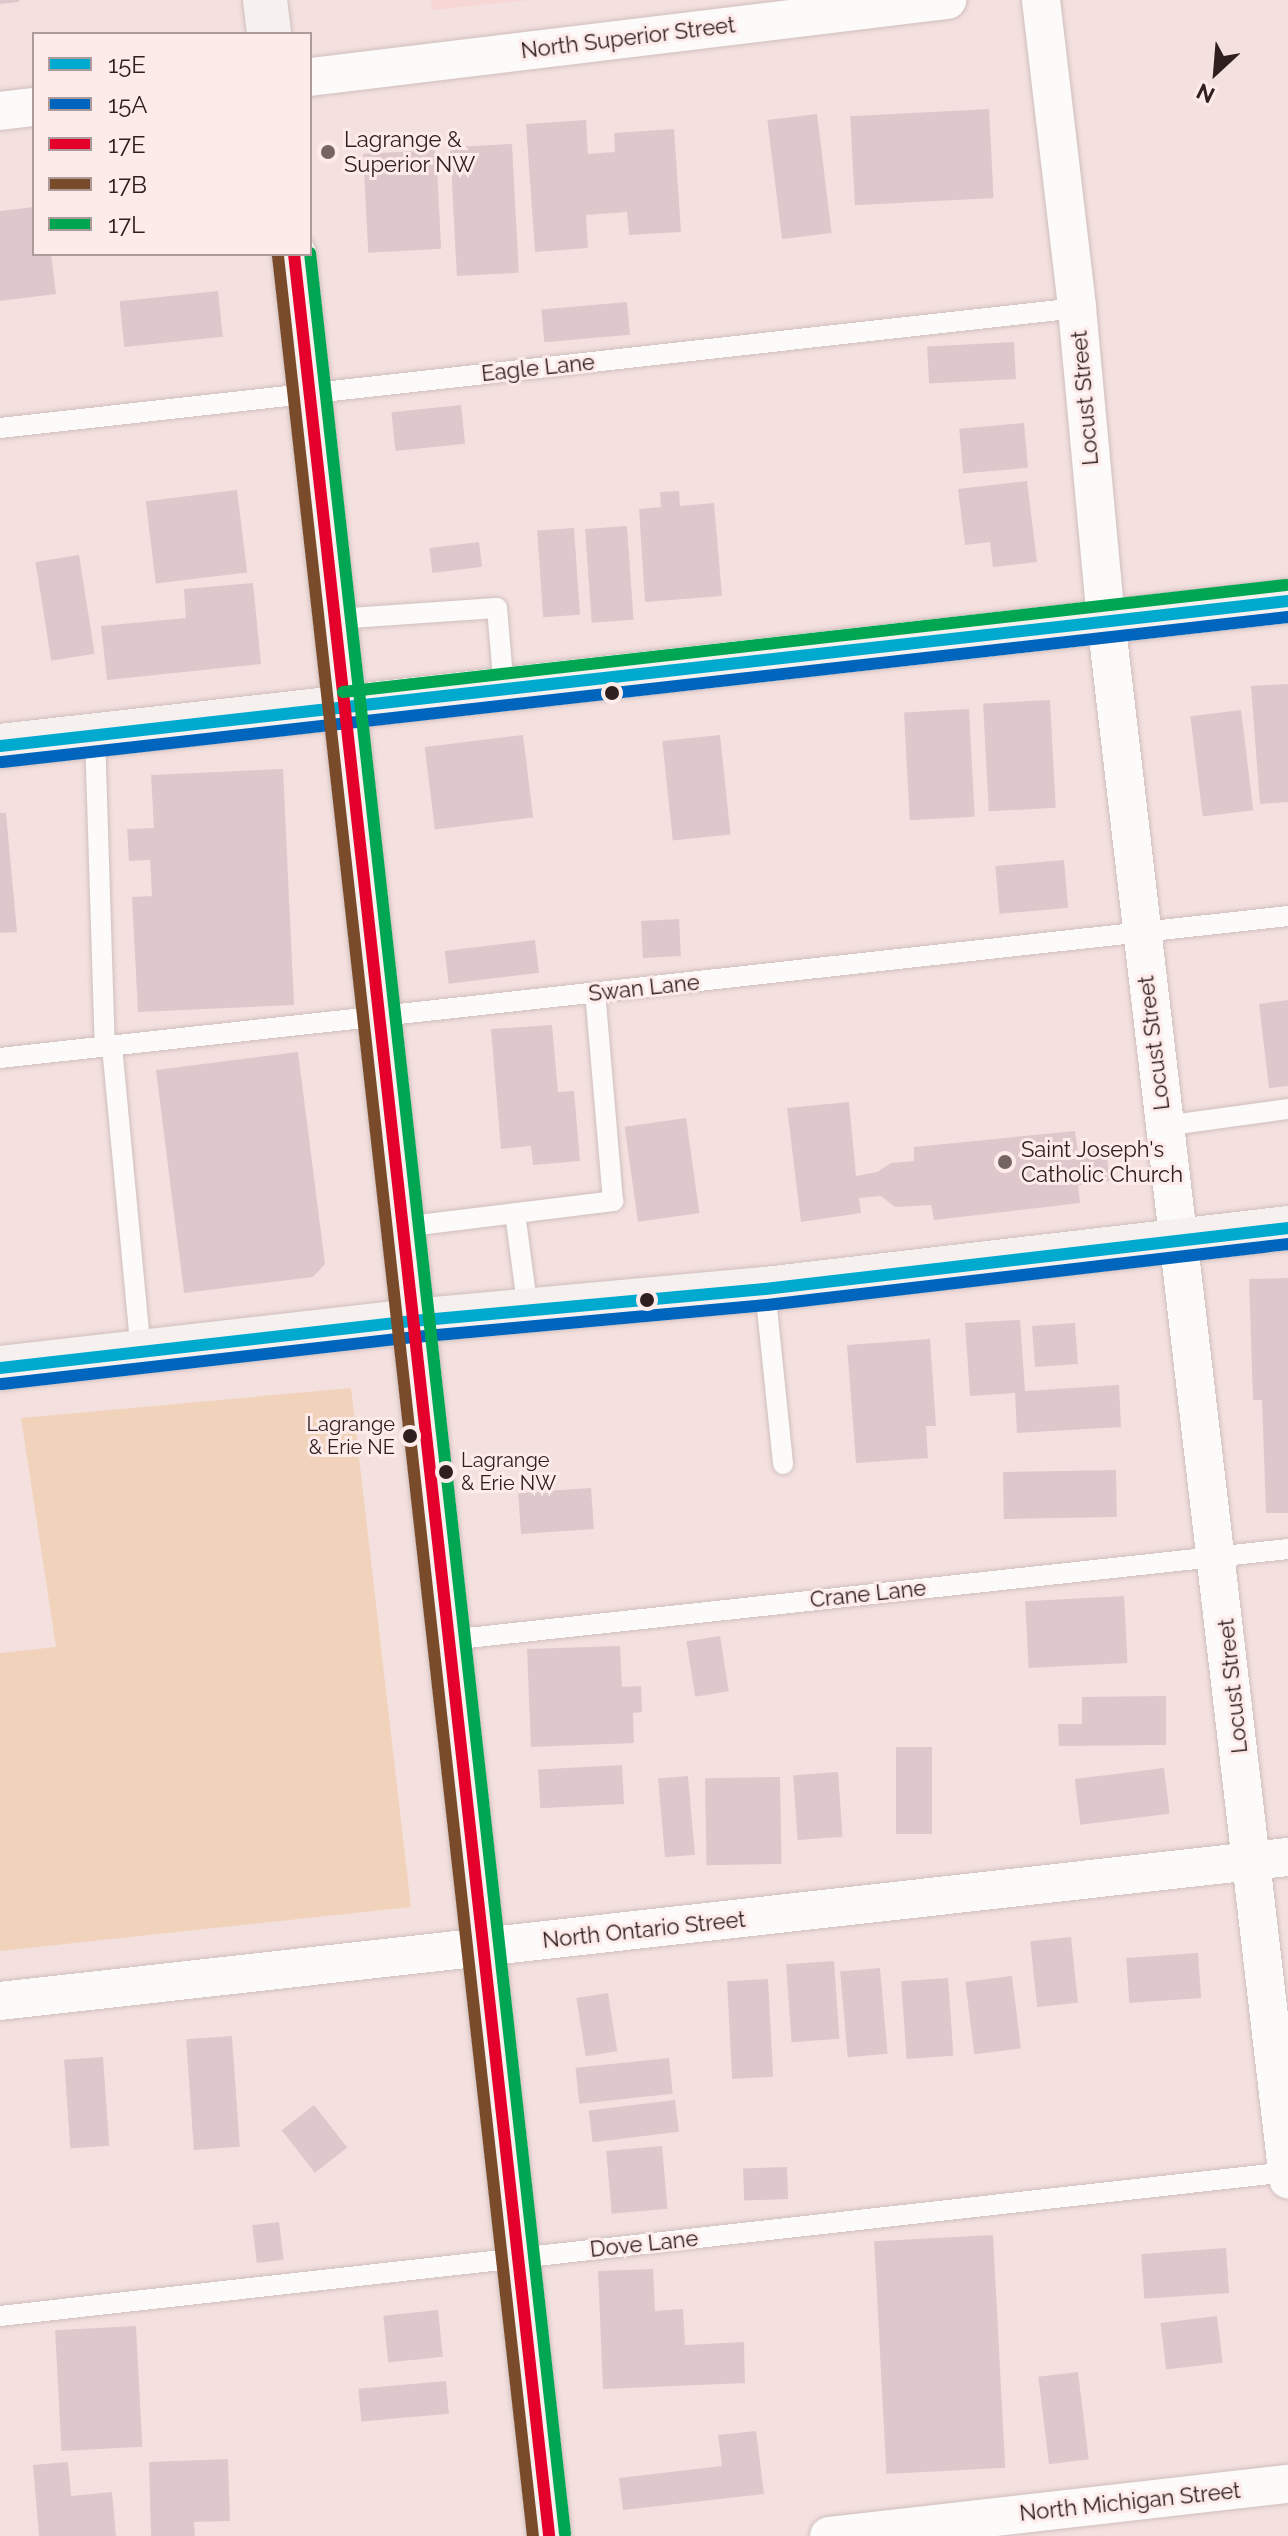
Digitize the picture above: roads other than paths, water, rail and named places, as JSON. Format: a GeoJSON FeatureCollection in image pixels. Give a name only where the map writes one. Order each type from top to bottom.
{"type":"FeatureCollection","features":[{"type":"Feature","properties":{"kind":"street"},"geometry":{"type":"LineString","coordinates":[[265,0],[269,32]]}},
{"type":"Feature","properties":{"kind":"street","name":"North Superior Street"},"geometry":{"type":"LineString","coordinates":[[312,77],[947,0]]}},
{"type":"Feature","properties":{"kind":"street","name":"Locust Street"},"geometry":{"type":"LineString","coordinates":[[1041,0],[1077,308],[1106,620],[1177,1241],[1218,1556],[1270,1859],[1288,2179]]}},
{"type":"Feature","properties":{"kind":"street"},"geometry":{"type":"LineString","coordinates":[[0,111],[32,107]]}},
{"type":"Feature","properties":{"kind":"street"},"geometry":{"type":"LineString","coordinates":[[294,256],[549,2536]]}},
{"type":"Feature","properties":{"kind":"street"},"geometry":{"type":"LineString","coordinates":[[0,746],[1288,601]]}},
{"type":"Feature","properties":{"kind":"street"},"geometry":{"type":"LineString","coordinates":[[0,1368],[413,1321],[765,1289],[1288,1228]]}},
{"type":"Feature","properties":{"kind":"street","name":"North Ontario Street"},"geometry":{"type":"LineString","coordinates":[[0,2001],[1270,1859]]}},
{"type":"Feature","properties":{"kind":"street","name":"North Michigan Street"},"geometry":{"type":"LineString","coordinates":[[829,2536],[1288,2484]]}},
{"type":"Feature","properties":{"kind":"lane","name":"Eagle Lane"},"geometry":{"type":"LineString","coordinates":[[0,428],[1077,308]]}},
{"type":"Feature","properties":{"kind":"lane"},"geometry":{"type":"LineString","coordinates":[[335,619],[497,608],[504,690]]}},
{"type":"Feature","properties":{"kind":"lane"},"geometry":{"type":"LineString","coordinates":[[95,735],[108,1046],[141,1352]]}},
{"type":"Feature","properties":{"kind":"lane","name":"Swan Lane"},"geometry":{"type":"LineString","coordinates":[[0,1058],[1288,916]]}},
{"type":"Feature","properties":{"kind":"lane"},"geometry":{"type":"LineString","coordinates":[[402,1227],[613,1201],[595,993]]}},
{"type":"Feature","properties":{"kind":"lane"},"geometry":{"type":"LineString","coordinates":[[1164,1126],[1288,1109]]}},
{"type":"Feature","properties":{"kind":"lane"},"geometry":{"type":"LineString","coordinates":[[515,1213],[528,1311]]}},
{"type":"Feature","properties":{"kind":"lane"},"geometry":{"type":"LineString","coordinates":[[765,1289],[783,1464]]}},
{"type":"Feature","properties":{"kind":"lane","name":"Crane Lane"},"geometry":{"type":"LineString","coordinates":[[449,1640],[1288,1549]]}},
{"type":"Feature","properties":{"kind":"lane","name":"Dove Lane"},"geometry":{"type":"LineString","coordinates":[[0,2316],[1288,2172]]}},
{"type":"Feature","properties":{"kind":"place","name":"Lagrange & Superior NW"},"geometry":{"type":"Point","coordinates":[328,152]}},
{"type":"Feature","properties":{"kind":"place","name":"Saint Joseph's Catholic Church"},"geometry":{"type":"Point","coordinates":[1005,1162]}},
{"type":"Feature","properties":{"kind":"place","name":"Lagrange & Erie NE"},"geometry":{"type":"Point","coordinates":[410,1436]}},
{"type":"Feature","properties":{"kind":"place","name":"Lagrange & Erie NW"},"geometry":{"type":"Point","coordinates":[446,1472]}}]}
